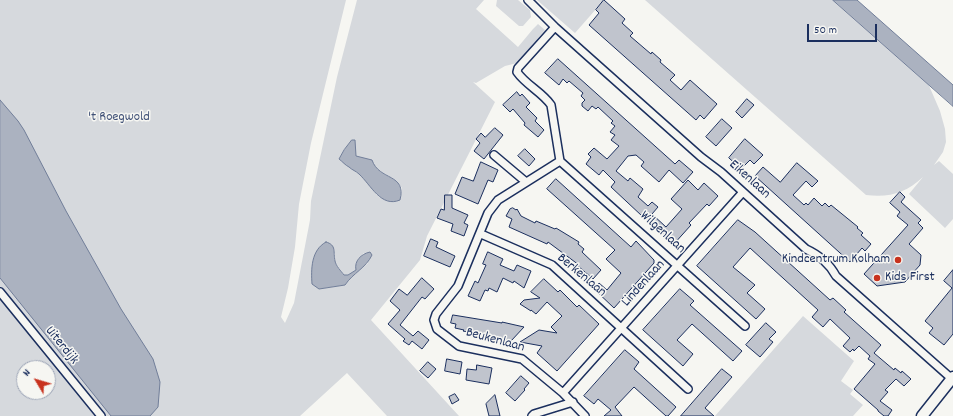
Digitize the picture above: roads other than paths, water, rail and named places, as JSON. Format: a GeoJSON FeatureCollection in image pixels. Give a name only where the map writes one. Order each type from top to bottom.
{"type":"FeatureCollection","features":[{"type":"Feature","properties":{"kind":"main road"},"geometry":{"type":"LineString","coordinates":[[922,416],[952,378]]}},
{"type":"Feature","properties":{"kind":"street","name":"Eikenlaan"},"geometry":{"type":"LineString","coordinates":[[528,0],[555,27],[701,157],[721,172],[806,249],[815,253],[830,266],[836,276],[952,378]]}},
{"type":"Feature","properties":{"kind":"street"},"geometry":{"type":"LineString","coordinates":[[555,27],[518,68],[517,72],[521,78],[551,105],[560,161]]}},
{"type":"Feature","properties":{"kind":"street"},"geometry":{"type":"LineString","coordinates":[[494,155],[526,182]]}},
{"type":"Feature","properties":{"kind":"street","name":"Beukenlaan"},"geometry":{"type":"LineString","coordinates":[[560,161],[498,200],[488,213],[458,286],[436,314],[434,320],[437,329],[459,346],[522,359],[563,393],[585,416]]}},
{"type":"Feature","properties":{"kind":"street","name":"Wilgenlaan"},"geometry":{"type":"LineString","coordinates":[[560,161],[745,326]]}},
{"type":"Feature","properties":{"kind":"street","name":"Lindenlaan"},"geometry":{"type":"LineString","coordinates":[[563,393],[622,329],[743,192]]}},
{"type":"Feature","properties":{"kind":"street","name":"Berkenlaan"},"geometry":{"type":"LineString","coordinates":[[480,234],[552,265],[688,389]]}},
{"type":"Feature","properties":{"kind":"street","name":"Uiterdijk"},"geometry":{"type":"LineString","coordinates":[[0,292],[101,416]]}},
{"type":"Feature","properties":{"kind":"street"},"geometry":{"type":"LineString","coordinates":[[532,416],[534,414],[572,402]]}},
{"type":"Feature","properties":{"kind":"place","name":"Kindcentrum Kolham"},"geometry":{"type":"Point","coordinates":[898,260]}},
{"type":"Feature","properties":{"kind":"place","name":"Kids First"},"geometry":{"type":"Point","coordinates":[877,278]}},
{"type":"Feature","properties":{"kind":"park label","name":"'t Roegwold"},"geometry":{"type":"Point","coordinates":[119,118]}}]}
